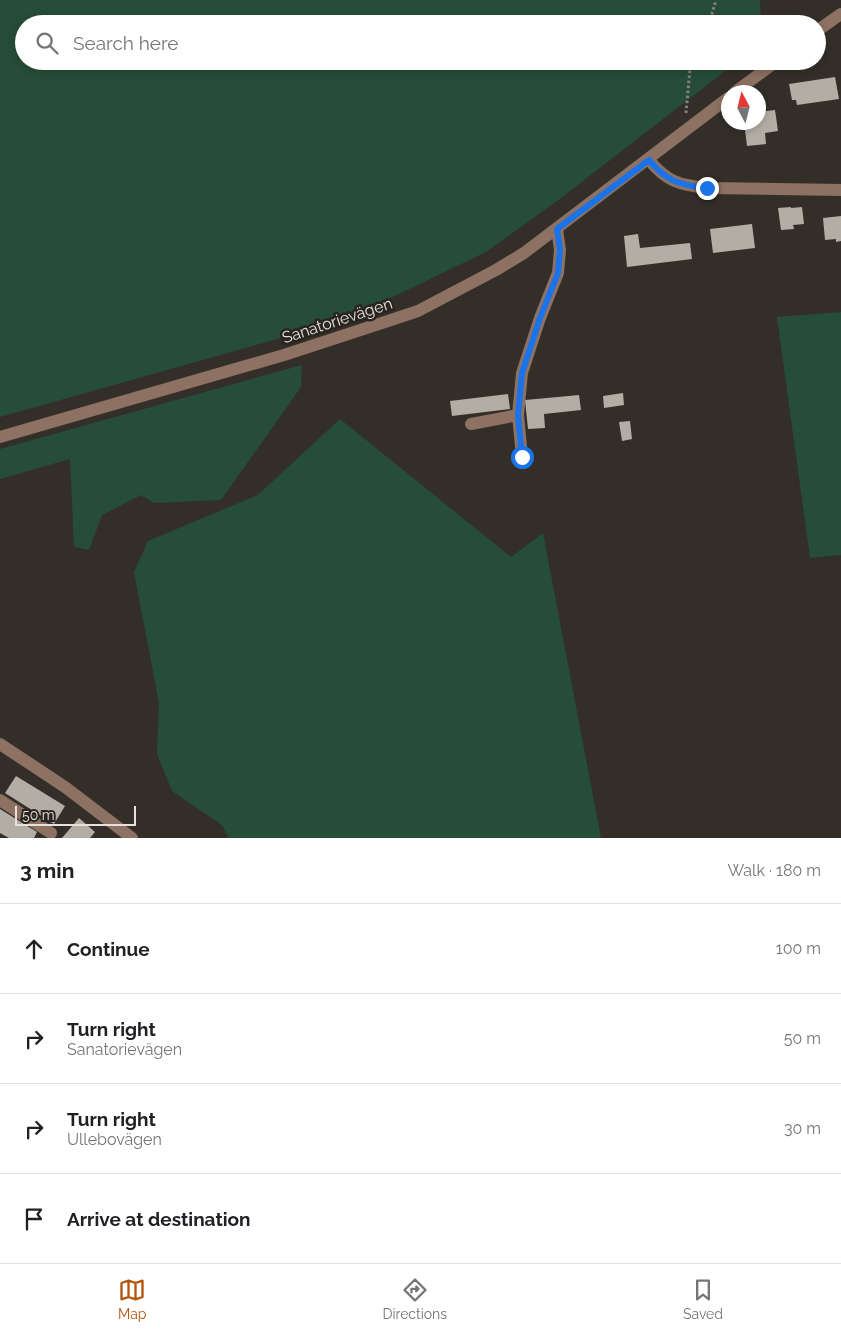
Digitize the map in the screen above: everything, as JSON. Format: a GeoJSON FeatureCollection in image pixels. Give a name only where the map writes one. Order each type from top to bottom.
{"type":"FeatureCollection","features":[{"type":"Feature","properties":{"kind":"street"},"geometry":{"type":"LineString","coordinates":[[826,25],[841,14]]}},
{"type":"Feature","properties":{"kind":"street"},"geometry":{"type":"LineString","coordinates":[[744,85],[765,70]]}},
{"type":"Feature","properties":{"kind":"street","name":"Sanatorievägen"},"geometry":{"type":"LineString","coordinates":[[0,437],[284,355],[418,310],[496,270],[557,229],[721,104]]}},
{"type":"Feature","properties":{"kind":"street"},"geometry":{"type":"LineString","coordinates":[[649,160],[659,172],[669,179],[695,187],[841,190]]}},
{"type":"Feature","properties":{"kind":"street"},"geometry":{"type":"LineString","coordinates":[[522,457],[518,415],[522,373],[540,318],[558,273],[560,250],[557,229]]}},
{"type":"Feature","properties":{"kind":"street"},"geometry":{"type":"LineString","coordinates":[[471,424],[518,415]]}},
{"type":"Feature","properties":{"kind":"street"},"geometry":{"type":"LineString","coordinates":[[0,744],[65,787],[132,838]]}},
{"type":"Feature","properties":{"kind":"street"},"geometry":{"type":"LineString","coordinates":[[0,800],[51,833]]}},
{"type":"Feature","properties":{"kind":"path"},"geometry":{"type":"LineString","coordinates":[[712,15],[716,0]]}},
{"type":"Feature","properties":{"kind":"path"},"geometry":{"type":"LineString","coordinates":[[686,131],[690,70]]}},
{"type":"Feature","properties":{"kind":"green space"},"geometry":{"type":"Polygon","coordinates":[[[0,0],[760,0],[761,15],[15,15],[15,70],[726,70],[561,198],[486,252],[345,320],[0,417],[0,0]]]}},
{"type":"Feature","properties":{"kind":"green space"},"geometry":{"type":"Polygon","coordinates":[[[841,312],[841,555],[810,558],[777,317],[841,312]]]}},
{"type":"Feature","properties":{"kind":"green space"},"geometry":{"type":"Polygon","coordinates":[[[302,365],[301,387],[221,500],[154,503],[141,495],[102,515],[89,550],[74,547],[70,459],[0,479],[0,449],[302,365]]]}},
{"type":"Feature","properties":{"kind":"green space"},"geometry":{"type":"Polygon","coordinates":[[[340,419],[511,557],[543,533],[601,838],[229,838],[222,825],[172,791],[157,754],[159,703],[134,572],[148,541],[258,495],[340,419]]]}},
{"type":"Feature","properties":{"kind":"building"},"geometry":{"type":"Polygon","coordinates":[[[835,77],[839,99],[797,105],[796,100],[792,100],[789,84],[835,77]]]}},
{"type":"Feature","properties":{"kind":"building"},"geometry":{"type":"Polygon","coordinates":[[[775,110],[778,131],[765,133],[766,144],[747,146],[745,130],[766,130],[766,111],[775,110]]]}},
{"type":"Feature","properties":{"kind":"building"},"geometry":{"type":"Polygon","coordinates":[[[802,207],[804,224],[793,225],[794,229],[781,230],[778,208],[802,207]]]}},
{"type":"Feature","properties":{"kind":"building"},"geometry":{"type":"Polygon","coordinates":[[[841,216],[841,241],[836,242],[836,239],[825,240],[823,218],[841,216]]]}},
{"type":"Feature","properties":{"kind":"building"},"geometry":{"type":"Polygon","coordinates":[[[752,224],[755,248],[713,253],[710,229],[752,224]]]}},
{"type":"Feature","properties":{"kind":"building"},"geometry":{"type":"Polygon","coordinates":[[[638,234],[640,248],[690,243],[692,259],[627,267],[624,236],[638,234]]]}},
{"type":"Feature","properties":{"kind":"building"},"geometry":{"type":"Polygon","coordinates":[[[623,393],[624,405],[604,408],[603,396],[623,393]]]}},
{"type":"Feature","properties":{"kind":"building"},"geometry":{"type":"Polygon","coordinates":[[[508,394],[510,409],[452,416],[450,401],[508,394]]]}},
{"type":"Feature","properties":{"kind":"building"},"geometry":{"type":"Polygon","coordinates":[[[579,395],[581,410],[544,414],[545,428],[528,429],[525,400],[579,395]]]}},
{"type":"Feature","properties":{"kind":"building"},"geometry":{"type":"Polygon","coordinates":[[[630,421],[632,439],[622,441],[619,422],[630,421]]]}},
{"type":"Feature","properties":{"kind":"building"},"geometry":{"type":"Polygon","coordinates":[[[16,776],[65,806],[54,824],[5,793],[16,776]]]}},
{"type":"Feature","properties":{"kind":"building"},"geometry":{"type":"Polygon","coordinates":[[[0,809],[37,832],[34,838],[9,838],[0,833],[0,809]]]}},
{"type":"Feature","properties":{"kind":"building"},"geometry":{"type":"Polygon","coordinates":[[[79,818],[95,832],[90,838],[62,838],[79,818]]]}},
{"type":"Feature","properties":{"kind":"route"},"geometry":{"type":"LineString","coordinates":[[522,457],[518,415],[522,373],[540,318],[558,273],[560,250],[557,229],[649,160],[659,172],[669,179],[695,187],[707,188]]}}]}
